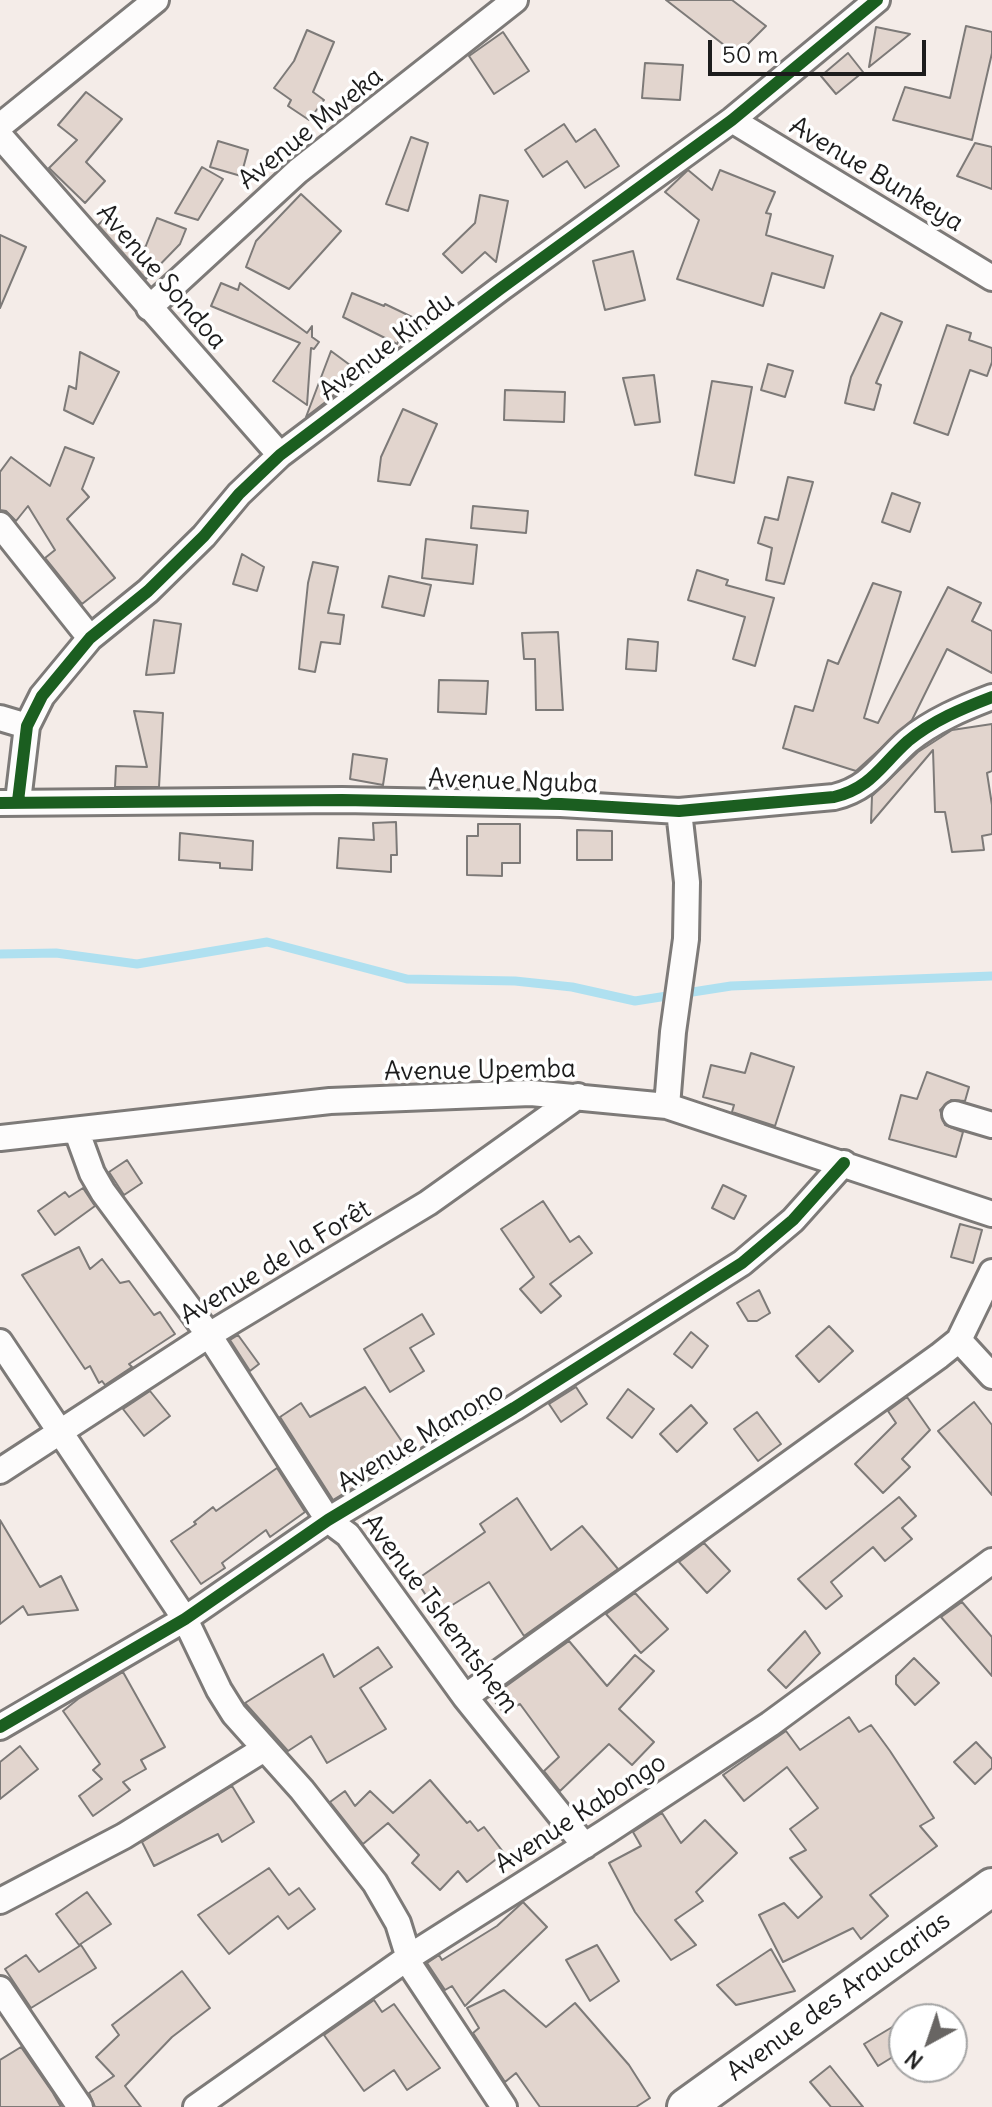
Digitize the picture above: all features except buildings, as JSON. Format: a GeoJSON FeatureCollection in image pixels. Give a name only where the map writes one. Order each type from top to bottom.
{"type":"FeatureCollection","features":[{"type":"Feature","properties":{"kind":"street"},"geometry":{"type":"LineString","coordinates":[[0,126],[156,0]]}},
{"type":"Feature","properties":{"kind":"street","name":"Avenue Mweka"},"geometry":{"type":"LineString","coordinates":[[149,308],[298,171],[515,0]]}},
{"type":"Feature","properties":{"kind":"street","name":"Avenue Kindu"},"geometry":{"type":"LineString","coordinates":[[9,802],[27,726],[42,696],[90,638],[148,591],[280,455],[732,120],[877,0]]}},
{"type":"Feature","properties":{"kind":"street","name":"Avenue Bunkeya"},"geometry":{"type":"LineString","coordinates":[[732,120],[989,272]]}},
{"type":"Feature","properties":{"kind":"street","name":"Avenue Sondoa"},"geometry":{"type":"LineString","coordinates":[[0,136],[280,455]]}},
{"type":"Feature","properties":{"kind":"street"},"geometry":{"type":"LineString","coordinates":[[0,525],[90,638]]}},
{"type":"Feature","properties":{"kind":"street","name":"Avenue Nguba"},"geometry":{"type":"LineString","coordinates":[[9,802],[342,800],[561,804],[679,811],[834,797],[852,792],[870,781],[909,741],[937,722],[992,697]]}},
{"type":"Feature","properties":{"kind":"street"},"geometry":{"type":"LineString","coordinates":[[0,718],[27,726]]}},
{"type":"Feature","properties":{"kind":"street"},"geometry":{"type":"LineString","coordinates":[[667,1106],[673,1032],[686,939],[687,882],[679,811]]}},
{"type":"Feature","properties":{"kind":"street","name":"Avenue Upemba"},"geometry":{"type":"LineString","coordinates":[[0,1138],[77,1132],[330,1101],[531,1093],[578,1096],[667,1106],[992,1214]]}},
{"type":"Feature","properties":{"kind":"street","name":"Avenue de la Forêt"},"geometry":{"type":"LineString","coordinates":[[0,1471],[209,1335],[428,1203],[578,1096]]}},
{"type":"Feature","properties":{"kind":"street"},"geometry":{"type":"LineString","coordinates":[[955,1114],[992,1125]]}},
{"type":"Feature","properties":{"kind":"street","name":"Avenue Tshemtshem"},"geometry":{"type":"LineString","coordinates":[[77,1132],[92,1173],[103,1192],[209,1335],[328,1520],[348,1535],[465,1697],[585,1846]]}},
{"type":"Feature","properties":{"kind":"street","name":"Avenue Manono"},"geometry":{"type":"LineString","coordinates":[[0,1727],[185,1619],[328,1520],[514,1408],[742,1263],[793,1220],[844,1163]]}},
{"type":"Feature","properties":{"kind":"street"},"geometry":{"type":"LineString","coordinates":[[465,1697],[959,1340],[974,1315],[992,1272]]}},
{"type":"Feature","properties":{"kind":"street"},"geometry":{"type":"LineString","coordinates":[[959,1340],[992,1376]]}},
{"type":"Feature","properties":{"kind":"street"},"geometry":{"type":"LineString","coordinates":[[0,1342],[185,1619],[234,1714],[302,1790],[375,1883],[398,1923],[412,1968],[504,2107]]}},
{"type":"Feature","properties":{"kind":"street","name":"Avenue Kabongo"},"geometry":{"type":"LineString","coordinates":[[196,2107],[409,1957],[770,1724],[992,1561]]}},
{"type":"Feature","properties":{"kind":"street"},"geometry":{"type":"LineString","coordinates":[[0,1901],[124,1836],[264,1749]]}},
{"type":"Feature","properties":{"kind":"street","name":"Avenue des Araucarias"},"geometry":{"type":"LineString","coordinates":[[686,2107],[992,1887]]}},
{"type":"Feature","properties":{"kind":"street"},"geometry":{"type":"LineString","coordinates":[[0,1989],[80,2107]]}},
{"type":"Feature","properties":{"kind":"waterway"},"geometry":{"type":"LineString","coordinates":[[0,954],[56,953],[137,964],[267,942],[407,979],[515,981],[572,987],[635,1001],[731,986],[992,976]]}},
{"type":"Feature","properties":{"kind":"cycle path"},"geometry":{"type":"LineString","coordinates":[[18,801],[27,726],[42,696],[90,638],[148,591],[280,455],[732,120],[877,0]]}},
{"type":"Feature","properties":{"kind":"cycle path"},"geometry":{"type":"LineString","coordinates":[[0,803],[342,800],[561,804],[679,811],[834,797],[867,782],[908,741],[927,727],[992,697]]}},
{"type":"Feature","properties":{"kind":"cycle path"},"geometry":{"type":"LineString","coordinates":[[0,1727],[185,1619],[328,1520],[514,1408],[742,1263],[793,1220],[844,1163]]}}]}
